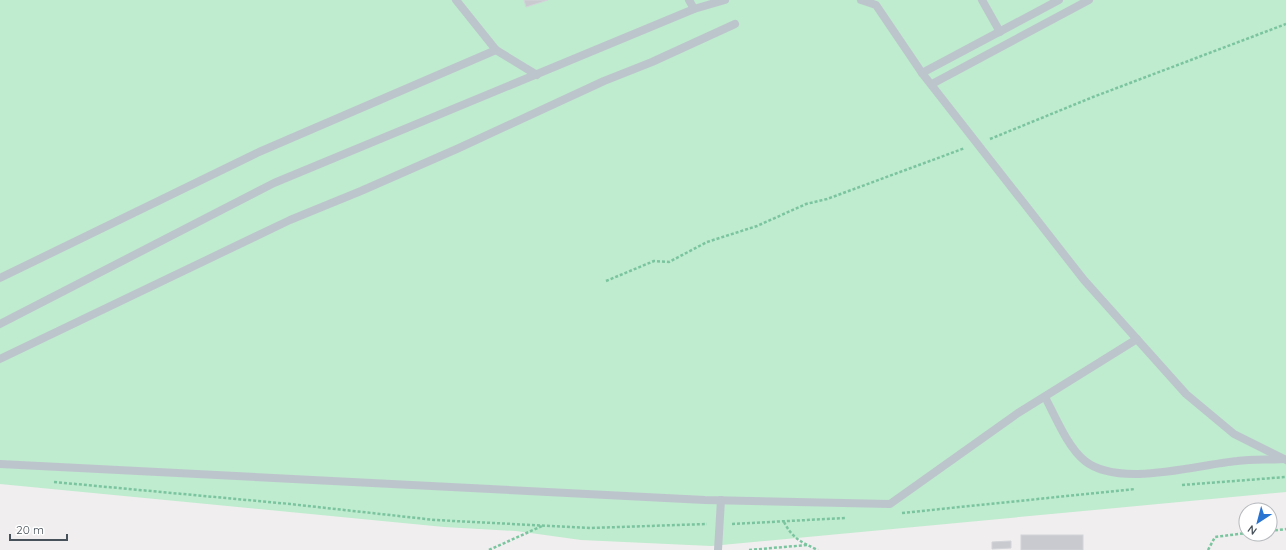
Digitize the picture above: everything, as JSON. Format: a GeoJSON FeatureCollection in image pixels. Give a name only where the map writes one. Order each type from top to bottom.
{"type":"FeatureCollection","features":[{"type":"Feature","properties":{"kind":"lane"},"geometry":{"type":"LineString","coordinates":[[456,0],[496,50],[537,75]]}},
{"type":"Feature","properties":{"kind":"lane"},"geometry":{"type":"LineString","coordinates":[[689,0],[694,9]]}},
{"type":"Feature","properties":{"kind":"lane"},"geometry":{"type":"LineString","coordinates":[[0,324],[274,183],[694,9],[725,0]]}},
{"type":"Feature","properties":{"kind":"lane"},"geometry":{"type":"LineString","coordinates":[[861,0],[874,2],[922,73],[932,84],[976,144],[1084,280],[1186,394],[1234,434],[1285,460]]}},
{"type":"Feature","properties":{"kind":"lane"},"geometry":{"type":"LineString","coordinates":[[982,0],[1000,32]]}},
{"type":"Feature","properties":{"kind":"lane"},"geometry":{"type":"LineString","coordinates":[[922,73],[1059,0]]}},
{"type":"Feature","properties":{"kind":"lane"},"geometry":{"type":"LineString","coordinates":[[932,84],[1089,0]]}},
{"type":"Feature","properties":{"kind":"lane"},"geometry":{"type":"LineString","coordinates":[[0,359],[290,220],[425,163],[604,81],[652,62],[735,24]]}},
{"type":"Feature","properties":{"kind":"lane"},"geometry":{"type":"LineString","coordinates":[[0,278],[259,152],[496,50]]}},
{"type":"Feature","properties":{"kind":"lane"},"geometry":{"type":"LineString","coordinates":[[0,464],[721,500],[890,504],[1018,413],[1137,339]]}},
{"type":"Feature","properties":{"kind":"lane"},"geometry":{"type":"LineString","coordinates":[[1045,397],[1073,447],[1084,460],[1096,469],[1131,474],[1239,460],[1285,460]]}},
{"type":"Feature","properties":{"kind":"lane"},"geometry":{"type":"LineString","coordinates":[[718,550],[721,500]]}},
{"type":"Feature","properties":{"kind":"path"},"geometry":{"type":"LineString","coordinates":[[606,281],[654,261],[669,262],[707,242],[757,226],[806,204],[827,199],[976,144],[1093,97],[1286,24]]}},
{"type":"Feature","properties":{"kind":"path"},"geometry":{"type":"LineString","coordinates":[[1177,485],[1286,477]]}},
{"type":"Feature","properties":{"kind":"path"},"geometry":{"type":"LineString","coordinates":[[53,482],[290,504],[435,520],[542,526],[590,528],[784,522],[849,518]]}},
{"type":"Feature","properties":{"kind":"path"},"geometry":{"type":"LineString","coordinates":[[894,514],[1138,488]]}},
{"type":"Feature","properties":{"kind":"path"},"geometry":{"type":"LineString","coordinates":[[784,522],[790,533],[807,545],[818,550]]}},
{"type":"Feature","properties":{"kind":"path"},"geometry":{"type":"LineString","coordinates":[[489,550],[542,526]]}},
{"type":"Feature","properties":{"kind":"path"},"geometry":{"type":"LineString","coordinates":[[1208,550],[1215,536],[1238,534]]}},
{"type":"Feature","properties":{"kind":"path"},"geometry":{"type":"LineString","coordinates":[[749,550],[807,545]]}},
{"type":"Feature","properties":{"kind":"green space"},"geometry":{"type":"Polygon","coordinates":[[[0,0],[1286,0],[1286,492],[711,546],[581,540],[516,531],[444,527],[0,484],[0,0]]]}},
{"type":"Feature","properties":{"kind":"building"},"geometry":{"type":"Polygon","coordinates":[[[524,0],[548,0],[526,7],[524,0]]]}},
{"type":"Feature","properties":{"kind":"building"},"geometry":{"type":"Polygon","coordinates":[[[1021,535],[1083,535],[1083,550],[1021,550],[1021,535]]]}},
{"type":"Feature","properties":{"kind":"building"},"geometry":{"type":"Polygon","coordinates":[[[1011,541],[1011,548],[992,549],[992,542],[1011,541]]]}}]}
